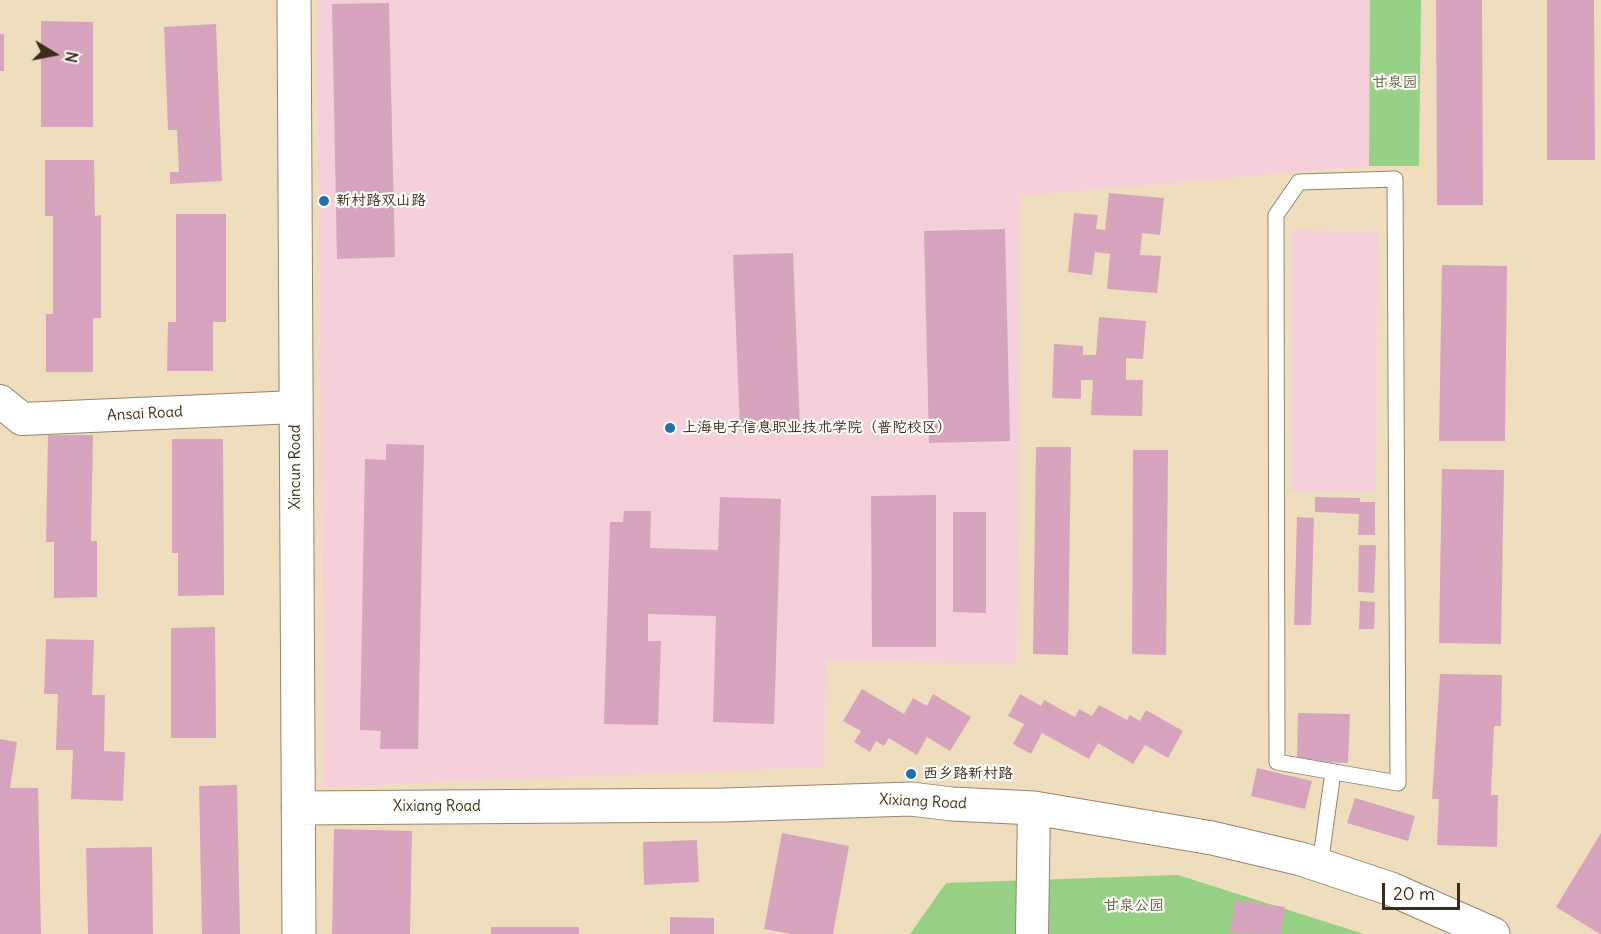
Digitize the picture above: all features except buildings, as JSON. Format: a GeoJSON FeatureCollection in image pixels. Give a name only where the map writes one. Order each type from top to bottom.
{"type":"FeatureCollection","features":[{"type":"Feature","properties":{"kind":"street","name":"Xincun Road"},"geometry":{"type":"LineString","coordinates":[[294,0],[299,934]]}},
{"type":"Feature","properties":{"kind":"street","name":"Ansai Road"},"geometry":{"type":"LineString","coordinates":[[0,401],[22,419],[296,407]]}},
{"type":"Feature","properties":{"kind":"street","name":"Xixiang Road"},"geometry":{"type":"LineString","coordinates":[[298,808],[723,806],[911,799],[952,804],[1034,808],[1212,838],[1320,865],[1391,889],[1493,934]]}},
{"type":"Feature","properties":{"kind":"street"},"geometry":{"type":"LineString","coordinates":[[1032,934],[1034,808]]}},
{"type":"Feature","properties":{"kind":"lane"},"geometry":{"type":"LineString","coordinates":[[1395,179],[1398,783],[1333,772],[1276,762],[1276,215],[1299,183],[1395,179]]}},
{"type":"Feature","properties":{"kind":"lane"},"geometry":{"type":"LineString","coordinates":[[1320,865],[1333,772]]}},
{"type":"Feature","properties":{"kind":"shaded area","name":"上海电子信息职业技术学院（普陀校区）"},"geometry":{"type":"Polygon","coordinates":[[[317,0],[1370,0],[1369,166],[1021,196],[1017,664],[826,661],[824,767],[324,787],[317,0]]]}},
{"type":"Feature","properties":{"kind":"shaded area"},"geometry":{"type":"Polygon","coordinates":[[[1292,230],[1378,232],[1376,491],[1291,492],[1292,230]]]}},
{"type":"Feature","properties":{"kind":"green space","name":"甘泉园"},"geometry":{"type":"Polygon","coordinates":[[[1370,0],[1421,0],[1419,166],[1369,166],[1370,0]]]}},
{"type":"Feature","properties":{"kind":"green space","name":"甘泉公园"},"geometry":{"type":"Polygon","coordinates":[[[1178,875],[1364,934],[910,934],[946,883],[1178,875]]]}},
{"type":"Feature","properties":{"kind":"place","name":"新村路双山路"},"geometry":{"type":"Point","coordinates":[324,201]}},
{"type":"Feature","properties":{"kind":"place","name":"上海电子信息职业技术学院（普陀校区）"},"geometry":{"type":"Point","coordinates":[670,428]}},
{"type":"Feature","properties":{"kind":"place","name":"西乡路新村路"},"geometry":{"type":"Point","coordinates":[911,774]}}]}
